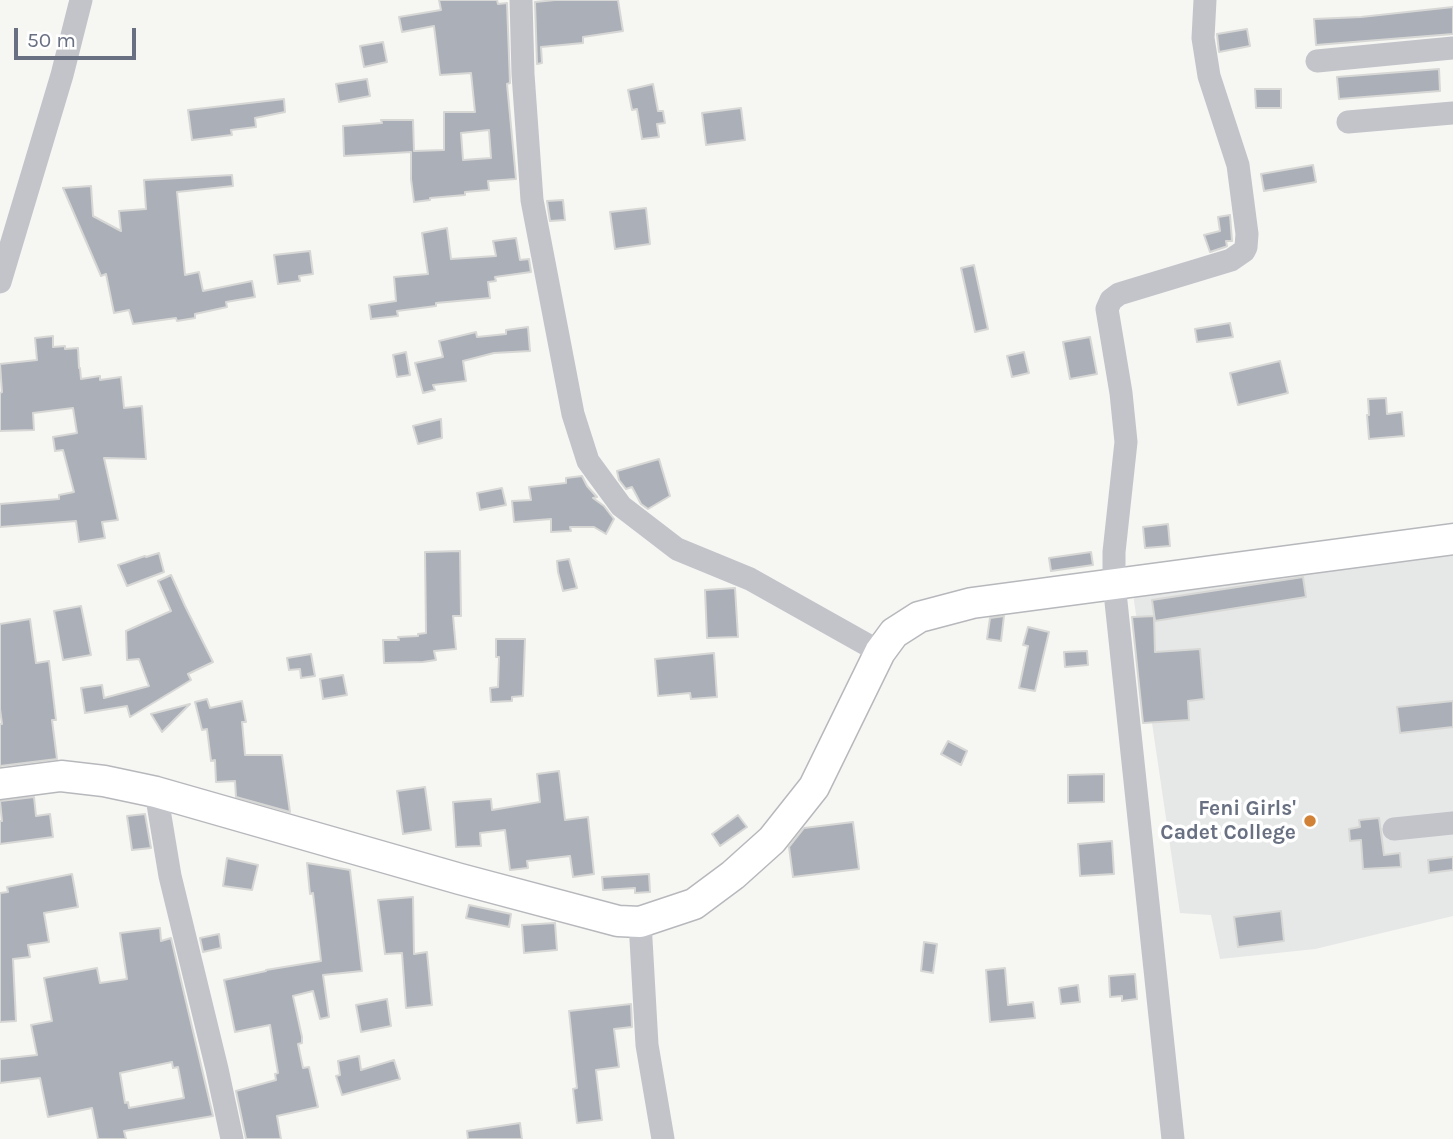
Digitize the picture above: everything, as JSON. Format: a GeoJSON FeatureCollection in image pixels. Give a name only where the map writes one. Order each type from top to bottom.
{"type":"FeatureCollection","features":[{"type":"Feature","properties":{"kind":"main road"},"geometry":{"type":"LineString","coordinates":[[0,784],[61,776],[104,781],[156,792],[460,879],[618,920],[640,922],[694,904],[772,841],[814,787],[880,652],[894,633],[919,617],[972,603],[1453,539]]}},
{"type":"Feature","properties":{"kind":"street"},"geometry":{"type":"LineString","coordinates":[[0,282],[62,75],[81,0]]}},
{"type":"Feature","properties":{"kind":"street"},"geometry":{"type":"LineString","coordinates":[[521,0],[523,74],[533,200],[573,414],[588,461],[621,506],[677,549],[750,579],[880,652]]}},
{"type":"Feature","properties":{"kind":"street"},"geometry":{"type":"LineString","coordinates":[[1172,1139],[1114,583],[1114,552],[1126,442],[1107,309],[1111,300],[1119,294],[1231,260],[1246,247],[1247,234],[1238,165],[1209,76],[1203,38],[1205,0]]}},
{"type":"Feature","properties":{"kind":"street"},"geometry":{"type":"LineString","coordinates":[[1317,61],[1453,48]]}},
{"type":"Feature","properties":{"kind":"street"},"geometry":{"type":"LineString","coordinates":[[1348,122],[1453,113]]}},
{"type":"Feature","properties":{"kind":"street"},"geometry":{"type":"LineString","coordinates":[[156,792],[170,876],[232,1139]]}},
{"type":"Feature","properties":{"kind":"street"},"geometry":{"type":"LineString","coordinates":[[1394,829],[1453,823]]}},
{"type":"Feature","properties":{"kind":"street"},"geometry":{"type":"LineString","coordinates":[[640,922],[647,1045],[663,1139]]}},
{"type":"Feature","properties":{"kind":"shaded area","name":"Feni Girls' Cadet College"},"geometry":{"type":"Polygon","coordinates":[[[1453,553],[1453,916],[1315,949],[1220,959],[1211,915],[1180,913],[1133,594],[1453,553]]]}},
{"type":"Feature","properties":{"kind":"building"},"geometry":{"type":"Polygon","coordinates":[[[439,0],[497,0],[498,4],[507,3],[510,83],[507,84],[516,179],[488,181],[489,190],[414,202],[411,152],[344,156],[343,126],[382,123],[381,120],[413,120],[414,151],[444,150],[444,112],[475,112],[471,73],[440,75],[434,26],[402,32],[399,17],[441,10],[439,0]],[[489,130],[461,133],[463,160],[491,158],[489,130]]]}},
{"type":"Feature","properties":{"kind":"building"},"geometry":{"type":"Polygon","coordinates":[[[618,0],[623,31],[583,37],[583,43],[541,47],[542,63],[537,64],[535,2],[618,0]]]}},
{"type":"Feature","properties":{"kind":"building"},"geometry":{"type":"Polygon","coordinates":[[[1453,7],[1453,34],[1316,45],[1314,19],[1453,7]]]}},
{"type":"Feature","properties":{"kind":"building"},"geometry":{"type":"Polygon","coordinates":[[[1247,29],[1250,46],[1219,52],[1217,34],[1247,29]]]}},
{"type":"Feature","properties":{"kind":"building"},"geometry":{"type":"Polygon","coordinates":[[[383,42],[387,62],[364,67],[360,46],[383,42]]]}},
{"type":"Feature","properties":{"kind":"building"},"geometry":{"type":"Polygon","coordinates":[[[1439,69],[1440,91],[1339,99],[1337,77],[1439,69]]]}},
{"type":"Feature","properties":{"kind":"building"},"geometry":{"type":"Polygon","coordinates":[[[367,79],[370,96],[339,102],[336,84],[367,79]]]}},
{"type":"Feature","properties":{"kind":"building"},"geometry":{"type":"Polygon","coordinates":[[[653,84],[658,111],[663,111],[665,123],[657,124],[659,137],[642,139],[637,109],[632,110],[628,90],[653,84]]]}},
{"type":"Feature","properties":{"kind":"building"},"geometry":{"type":"Polygon","coordinates":[[[1255,89],[1281,89],[1281,108],[1256,108],[1255,89]]]}},
{"type":"Feature","properties":{"kind":"building"},"geometry":{"type":"Polygon","coordinates":[[[284,99],[285,112],[255,118],[256,127],[231,130],[232,135],[192,140],[188,110],[284,99]]]}},
{"type":"Feature","properties":{"kind":"building"},"geometry":{"type":"Polygon","coordinates":[[[741,108],[745,140],[706,145],[702,113],[741,108]]]}},
{"type":"Feature","properties":{"kind":"building"},"geometry":{"type":"Polygon","coordinates":[[[1313,165],[1316,182],[1264,191],[1261,174],[1313,165]]]}},
{"type":"Feature","properties":{"kind":"building"},"geometry":{"type":"Polygon","coordinates":[[[232,175],[233,186],[177,192],[185,275],[199,272],[203,291],[252,281],[255,297],[226,302],[227,307],[177,321],[176,318],[133,324],[129,310],[114,313],[106,274],[101,276],[63,188],[91,186],[93,216],[121,231],[119,211],[146,209],[144,180],[232,175]]]}},
{"type":"Feature","properties":{"kind":"building"},"geometry":{"type":"Polygon","coordinates":[[[563,200],[565,220],[550,221],[547,201],[563,200]]]}},
{"type":"Feature","properties":{"kind":"building"},"geometry":{"type":"Polygon","coordinates":[[[646,208],[650,244],[615,249],[610,212],[646,208]]]}},
{"type":"Feature","properties":{"kind":"building"},"geometry":{"type":"Polygon","coordinates":[[[1230,215],[1232,241],[1226,241],[1227,246],[1210,252],[1204,235],[1220,231],[1218,217],[1230,215]]]}},
{"type":"Feature","properties":{"kind":"building"},"geometry":{"type":"Polygon","coordinates":[[[447,228],[451,259],[496,256],[493,241],[516,238],[520,260],[529,259],[531,272],[495,277],[496,281],[488,282],[490,298],[436,303],[436,306],[397,311],[398,316],[371,319],[369,305],[396,301],[394,277],[428,274],[422,233],[447,228]]]}},
{"type":"Feature","properties":{"kind":"building"},"geometry":{"type":"Polygon","coordinates":[[[310,251],[313,274],[299,276],[300,281],[278,284],[274,255],[310,251]]]}},
{"type":"Feature","properties":{"kind":"building"},"geometry":{"type":"Polygon","coordinates":[[[974,265],[988,329],[975,332],[961,268],[974,265]]]}},
{"type":"Feature","properties":{"kind":"building"},"geometry":{"type":"Polygon","coordinates":[[[1230,323],[1233,337],[1197,342],[1195,329],[1230,323]]]}},
{"type":"Feature","properties":{"kind":"building"},"geometry":{"type":"Polygon","coordinates":[[[528,327],[530,351],[494,353],[463,361],[466,381],[433,385],[435,390],[423,393],[415,363],[443,357],[439,341],[476,332],[477,337],[506,334],[506,330],[528,327]]]}},
{"type":"Feature","properties":{"kind":"building"},"geometry":{"type":"Polygon","coordinates":[[[53,336],[53,347],[78,348],[81,379],[121,377],[124,408],[142,406],[146,459],[104,458],[118,520],[102,522],[105,538],[79,542],[76,521],[0,527],[0,504],[59,499],[59,495],[74,492],[63,450],[55,451],[53,437],[77,433],[73,408],[33,413],[34,430],[0,431],[0,364],[37,360],[35,338],[53,336]]]}},
{"type":"Feature","properties":{"kind":"building"},"geometry":{"type":"Polygon","coordinates":[[[1090,337],[1097,374],[1070,379],[1063,342],[1090,337]]]}},
{"type":"Feature","properties":{"kind":"building"},"geometry":{"type":"Polygon","coordinates":[[[406,352],[410,375],[397,377],[393,355],[406,352]]]}},
{"type":"Feature","properties":{"kind":"building"},"geometry":{"type":"Polygon","coordinates":[[[1024,352],[1029,373],[1012,377],[1007,356],[1024,352]]]}},
{"type":"Feature","properties":{"kind":"building"},"geometry":{"type":"Polygon","coordinates":[[[1280,361],[1288,393],[1238,405],[1230,373],[1280,361]]]}},
{"type":"Feature","properties":{"kind":"building"},"geometry":{"type":"Polygon","coordinates":[[[1386,398],[1387,414],[1402,412],[1404,436],[1369,439],[1368,399],[1386,398]]]}},
{"type":"Feature","properties":{"kind":"building"},"geometry":{"type":"Polygon","coordinates":[[[441,419],[442,438],[418,444],[413,426],[441,419]]]}},
{"type":"Feature","properties":{"kind":"building"},"geometry":{"type":"Polygon","coordinates":[[[659,459],[670,496],[648,509],[641,504],[632,487],[626,489],[619,480],[617,471],[659,459]]]}},
{"type":"Feature","properties":{"kind":"building"},"geometry":{"type":"Polygon","coordinates":[[[582,476],[597,497],[593,498],[604,506],[614,519],[606,534],[594,527],[570,527],[571,531],[551,532],[551,519],[514,522],[512,501],[531,500],[529,487],[566,483],[566,478],[582,476]]]}},
{"type":"Feature","properties":{"kind":"building"},"geometry":{"type":"Polygon","coordinates":[[[502,488],[506,505],[480,510],[477,493],[502,488]]]}},
{"type":"Feature","properties":{"kind":"building"},"geometry":{"type":"Polygon","coordinates":[[[1168,524],[1170,546],[1145,548],[1143,527],[1168,524]]]}},
{"type":"Feature","properties":{"kind":"building"},"geometry":{"type":"Polygon","coordinates":[[[460,551],[461,616],[453,616],[456,649],[434,651],[436,660],[384,663],[383,640],[399,640],[398,637],[426,633],[425,552],[460,551]]]}},
{"type":"Feature","properties":{"kind":"building"},"geometry":{"type":"Polygon","coordinates":[[[1091,552],[1093,565],[1051,571],[1049,558],[1091,552]]]}},
{"type":"Feature","properties":{"kind":"building"},"geometry":{"type":"Polygon","coordinates":[[[159,553],[164,572],[127,586],[118,565],[159,553]]]}},
{"type":"Feature","properties":{"kind":"building"},"geometry":{"type":"Polygon","coordinates":[[[569,559],[577,588],[563,591],[557,561],[569,559]]]}},
{"type":"Feature","properties":{"kind":"building"},"geometry":{"type":"Polygon","coordinates":[[[171,575],[213,662],[188,674],[191,680],[130,717],[127,706],[85,713],[81,688],[102,685],[104,698],[149,686],[139,659],[127,660],[126,631],[171,611],[158,581],[171,575]]]}},
{"type":"Feature","properties":{"kind":"building"},"geometry":{"type":"Polygon","coordinates":[[[1303,577],[1306,597],[1155,621],[1152,600],[1303,577]]]}},
{"type":"Feature","properties":{"kind":"building"},"geometry":{"type":"Polygon","coordinates":[[[735,588],[738,637],[707,638],[705,590],[735,588]]]}},
{"type":"Feature","properties":{"kind":"building"},"geometry":{"type":"Polygon","coordinates":[[[81,606],[91,655],[63,660],[54,611],[81,606]]]}},
{"type":"Feature","properties":{"kind":"building"},"geometry":{"type":"Polygon","coordinates":[[[1004,616],[1001,641],[987,639],[990,618],[1004,616]]]}},
{"type":"Feature","properties":{"kind":"building"},"geometry":{"type":"Polygon","coordinates":[[[1154,616],[1155,652],[1200,649],[1204,699],[1188,701],[1189,720],[1143,723],[1132,617],[1154,616]]]}},
{"type":"Feature","properties":{"kind":"building"},"geometry":{"type":"Polygon","coordinates":[[[30,619],[36,663],[49,661],[56,720],[52,720],[57,759],[0,766],[0,624],[30,619]]]}},
{"type":"Feature","properties":{"kind":"building"},"geometry":{"type":"Polygon","coordinates":[[[1028,627],[1049,632],[1035,691],[1019,688],[1028,646],[1023,645],[1028,627]]]}},
{"type":"Feature","properties":{"kind":"building"},"geometry":{"type":"Polygon","coordinates":[[[496,639],[525,639],[523,696],[512,697],[512,701],[491,702],[490,688],[498,687],[499,657],[496,657],[496,639]]]}},
{"type":"Feature","properties":{"kind":"building"},"geometry":{"type":"Polygon","coordinates":[[[1087,651],[1088,665],[1065,667],[1064,652],[1087,651]]]}},
{"type":"Feature","properties":{"kind":"building"},"geometry":{"type":"Polygon","coordinates":[[[714,653],[717,697],[691,699],[690,693],[658,696],[655,659],[714,653]]]}},
{"type":"Feature","properties":{"kind":"building"},"geometry":{"type":"Polygon","coordinates":[[[311,654],[315,676],[301,678],[300,669],[289,670],[287,658],[311,654]]]}},
{"type":"Feature","properties":{"kind":"building"},"geometry":{"type":"Polygon","coordinates":[[[343,675],[347,695],[323,699],[320,679],[343,675]]]}},
{"type":"Feature","properties":{"kind":"building"},"geometry":{"type":"Polygon","coordinates":[[[207,699],[210,708],[242,701],[246,722],[242,722],[245,755],[282,755],[290,812],[236,797],[235,781],[216,782],[215,760],[211,761],[207,729],[202,730],[195,702],[207,699]]]}},
{"type":"Feature","properties":{"kind":"building"},"geometry":{"type":"Polygon","coordinates":[[[1453,701],[1453,727],[1400,733],[1397,707],[1453,701]]]}},
{"type":"Feature","properties":{"kind":"building"},"geometry":{"type":"Polygon","coordinates":[[[190,704],[162,732],[151,714],[190,704]]]}},
{"type":"Feature","properties":{"kind":"building"},"geometry":{"type":"Polygon","coordinates":[[[948,741],[967,751],[961,765],[941,754],[948,741]]]}},
{"type":"Feature","properties":{"kind":"building"},"geometry":{"type":"Polygon","coordinates":[[[559,771],[565,820],[588,817],[594,874],[573,877],[570,856],[527,861],[528,868],[510,870],[505,830],[480,833],[481,846],[456,847],[453,802],[491,799],[492,810],[540,802],[537,774],[559,771]]]}},
{"type":"Feature","properties":{"kind":"building"},"geometry":{"type":"Polygon","coordinates":[[[1104,774],[1104,802],[1068,803],[1068,775],[1104,774]]]}},
{"type":"Feature","properties":{"kind":"building"},"geometry":{"type":"Polygon","coordinates":[[[425,787],[431,830],[403,834],[397,791],[425,787]]]}},
{"type":"Feature","properties":{"kind":"building"},"geometry":{"type":"Polygon","coordinates":[[[34,797],[36,816],[50,814],[53,837],[0,844],[0,801],[34,797]]]}},
{"type":"Feature","properties":{"kind":"building"},"geometry":{"type":"Polygon","coordinates":[[[145,814],[151,848],[132,850],[127,816],[145,814]]]}},
{"type":"Feature","properties":{"kind":"building"},"geometry":{"type":"Polygon","coordinates":[[[738,815],[747,827],[720,846],[712,834],[738,815]]]}},
{"type":"Feature","properties":{"kind":"building"},"geometry":{"type":"Polygon","coordinates":[[[1379,818],[1384,855],[1400,853],[1401,867],[1363,869],[1361,840],[1350,841],[1349,829],[1360,827],[1359,820],[1379,818]]]}},
{"type":"Feature","properties":{"kind":"building"},"geometry":{"type":"Polygon","coordinates":[[[853,822],[859,869],[793,877],[789,847],[804,828],[853,822]]]}},
{"type":"Feature","properties":{"kind":"building"},"geometry":{"type":"Polygon","coordinates":[[[1112,841],[1114,874],[1080,876],[1078,844],[1112,841]]]}},
{"type":"Feature","properties":{"kind":"building"},"geometry":{"type":"Polygon","coordinates":[[[1453,857],[1453,870],[1429,873],[1428,860],[1453,857]]]}},
{"type":"Feature","properties":{"kind":"building"},"geometry":{"type":"Polygon","coordinates":[[[227,858],[258,865],[252,890],[223,886],[227,858]]]}},
{"type":"Feature","properties":{"kind":"building"},"geometry":{"type":"Polygon","coordinates":[[[307,863],[350,870],[362,971],[323,975],[329,1017],[320,1019],[313,991],[293,996],[302,1037],[302,1043],[298,1044],[303,1068],[309,1067],[318,1107],[277,1116],[281,1139],[246,1139],[236,1091],[276,1080],[275,1074],[278,1073],[270,1025],[235,1032],[224,980],[321,961],[307,863]]]}},
{"type":"Feature","properties":{"kind":"building"},"geometry":{"type":"Polygon","coordinates":[[[72,874],[78,907],[44,913],[49,942],[28,945],[30,957],[13,959],[16,1021],[0,1022],[0,893],[8,892],[7,887],[72,874]]]}},
{"type":"Feature","properties":{"kind":"building"},"geometry":{"type":"Polygon","coordinates":[[[649,874],[650,892],[635,893],[635,888],[603,890],[602,877],[649,874]]]}},
{"type":"Feature","properties":{"kind":"building"},"geometry":{"type":"Polygon","coordinates":[[[413,897],[414,954],[427,952],[432,1005],[406,1008],[402,953],[385,954],[378,900],[413,897]]]}},
{"type":"Feature","properties":{"kind":"building"},"geometry":{"type":"Polygon","coordinates":[[[469,905],[511,914],[509,927],[466,918],[469,905]]]}},
{"type":"Feature","properties":{"kind":"building"},"geometry":{"type":"Polygon","coordinates":[[[1281,911],[1284,941],[1238,947],[1234,917],[1281,911]]]}},
{"type":"Feature","properties":{"kind":"building"},"geometry":{"type":"Polygon","coordinates":[[[555,923],[557,950],[524,953],[522,925],[555,923]]]}},
{"type":"Feature","properties":{"kind":"building"},"geometry":{"type":"Polygon","coordinates":[[[160,928],[161,941],[171,938],[213,1116],[124,1131],[126,1139],[98,1139],[92,1108],[48,1117],[40,1078],[0,1083],[0,1059],[37,1055],[31,1025],[52,1021],[44,978],[97,968],[100,983],[127,979],[120,933],[160,928]],[[172,1062],[120,1073],[125,1103],[128,1102],[129,1108],[184,1098],[178,1067],[173,1068],[172,1062]]]}},
{"type":"Feature","properties":{"kind":"building"},"geometry":{"type":"Polygon","coordinates":[[[219,934],[221,948],[203,952],[200,938],[219,934]]]}},
{"type":"Feature","properties":{"kind":"building"},"geometry":{"type":"Polygon","coordinates":[[[924,942],[937,944],[933,973],[921,971],[924,942]]]}},
{"type":"Feature","properties":{"kind":"building"},"geometry":{"type":"Polygon","coordinates":[[[1005,968],[1008,1005],[1033,1002],[1035,1018],[990,1022],[986,970],[1005,968]]]}},
{"type":"Feature","properties":{"kind":"building"},"geometry":{"type":"Polygon","coordinates":[[[1135,974],[1137,999],[1122,1001],[1122,996],[1110,997],[1109,976],[1135,974]]]}},
{"type":"Feature","properties":{"kind":"building"},"geometry":{"type":"Polygon","coordinates":[[[1078,985],[1080,1002],[1061,1004],[1059,988],[1078,985]]]}},
{"type":"Feature","properties":{"kind":"building"},"geometry":{"type":"Polygon","coordinates":[[[387,999],[391,1026],[361,1032],[356,1005],[387,999]]]}},
{"type":"Feature","properties":{"kind":"building"},"geometry":{"type":"Polygon","coordinates":[[[631,1004],[632,1027],[614,1029],[619,1067],[596,1070],[602,1120],[577,1123],[573,1089],[577,1088],[569,1011],[631,1004]]]}},
{"type":"Feature","properties":{"kind":"building"},"geometry":{"type":"Polygon","coordinates":[[[359,1056],[361,1070],[394,1060],[400,1079],[342,1095],[336,1076],[340,1075],[338,1061],[359,1056]]]}},
{"type":"Feature","properties":{"kind":"building"},"geometry":{"type":"Polygon","coordinates":[[[520,1123],[522,1139],[468,1139],[467,1131],[520,1123]]]}},
{"type":"Feature","properties":{"kind":"place","name":"Feni Girls' Cadet College"},"geometry":{"type":"Point","coordinates":[1310,821]}}]}
